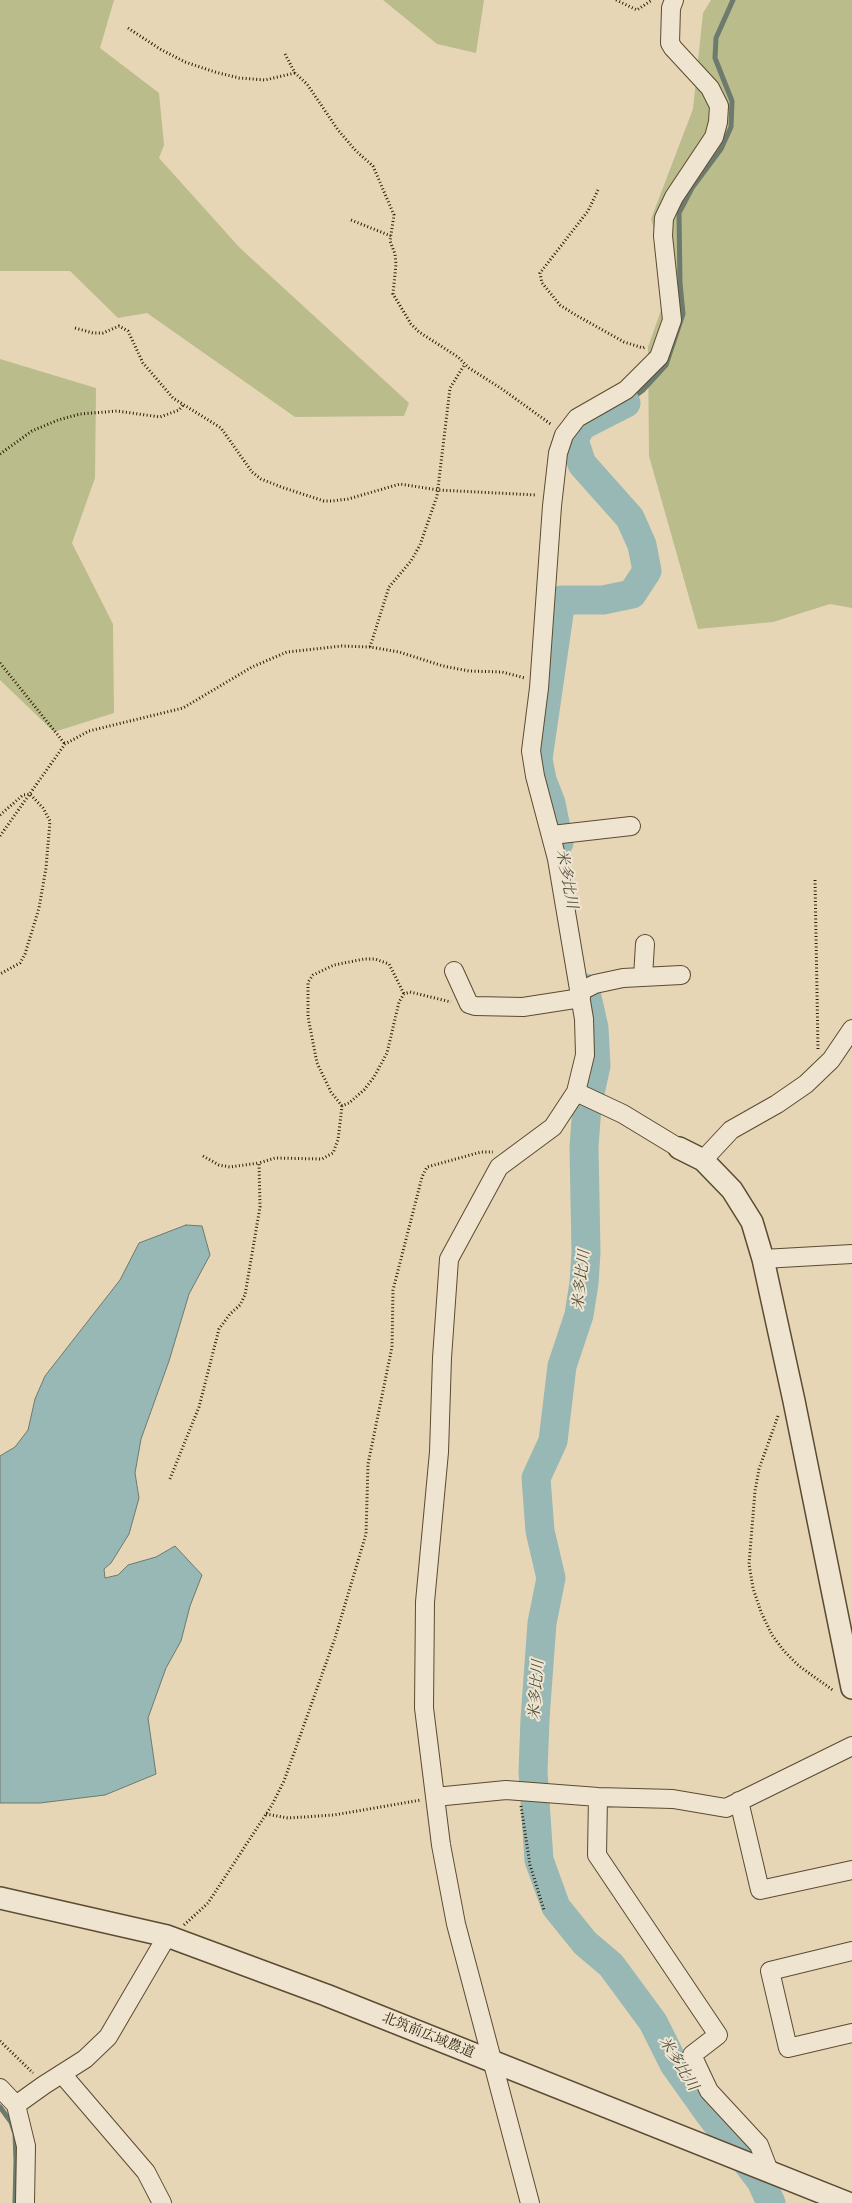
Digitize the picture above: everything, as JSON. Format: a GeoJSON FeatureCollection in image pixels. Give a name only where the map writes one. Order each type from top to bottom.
{"type":"FeatureCollection","features":[{"type":"Feature","properties":{"kind":"street"},"geometry":{"type":"LineString","coordinates":[[530,2203],[456,1924],[442,1845],[424,1708],[424,1602],[439,1452],[442,1358],[449,1259],[499,1167],[554,1127],[576,1092],[585,1055],[584,1019],[552,835],[535,776],[531,751],[539,681],[558,453],[564,435],[577,418],[626,390],[659,357],[672,320],[663,236],[664,218],[674,196],[714,137],[719,106],[710,88],[670,43],[671,8],[674,0]]}},
{"type":"Feature","properties":{"kind":"street"},"geometry":{"type":"LineString","coordinates":[[552,835],[631,826]]}},
{"type":"Feature","properties":{"kind":"street"},"geometry":{"type":"LineString","coordinates":[[644,977],[645,944]]}},
{"type":"Feature","properties":{"kind":"street"},"geometry":{"type":"LineString","coordinates":[[454,971],[469,1004],[523,1007],[580,995],[595,984],[623,978],[681,975]]}},
{"type":"Feature","properties":{"kind":"street"},"geometry":{"type":"LineString","coordinates":[[703,1160],[731,1130],[777,1104],[806,1084],[831,1060],[852,1029]]}},
{"type":"Feature","properties":{"kind":"street"},"geometry":{"type":"LineString","coordinates":[[576,1092],[623,1114],[679,1148],[703,1160],[732,1190],[752,1222],[794,1401],[844,1691]]}},
{"type":"Feature","properties":{"kind":"street"},"geometry":{"type":"LineString","coordinates":[[762,1259],[852,1254]]}},
{"type":"Feature","properties":{"kind":"street"},"geometry":{"type":"LineString","coordinates":[[435,1797],[506,1790],[673,1800],[726,1808],[852,1746]]}},
{"type":"Feature","properties":{"kind":"street"},"geometry":{"type":"LineString","coordinates":[[598,1797],[596,1855],[718,2034],[692,2055],[710,2091],[759,2144],[775,2174]]}},
{"type":"Feature","properties":{"kind":"street"},"geometry":{"type":"LineString","coordinates":[[739,1801],[760,1890],[852,1870]]}},
{"type":"Feature","properties":{"kind":"street","name":"北筑前広域農道"},"geometry":{"type":"LineString","coordinates":[[0,1898],[167,1936],[283,1979],[848,2203]]}},
{"type":"Feature","properties":{"kind":"street"},"geometry":{"type":"LineString","coordinates":[[16,2105],[85,2059],[108,2037],[167,1936]]}},
{"type":"Feature","properties":{"kind":"street"},"geometry":{"type":"LineString","coordinates":[[852,1951],[770,1971],[788,2048],[852,2033]]}},
{"type":"Feature","properties":{"kind":"street"},"geometry":{"type":"LineString","coordinates":[[62,2074],[146,2172],[162,2203]]}},
{"type":"Feature","properties":{"kind":"street"},"geometry":{"type":"LineString","coordinates":[[0,2088],[16,2105],[26,2146],[25,2203]]}},
{"type":"Feature","properties":{"kind":"path"},"geometry":{"type":"LineString","coordinates":[[616,0],[637,10],[652,0]]}},
{"type":"Feature","properties":{"kind":"path"},"geometry":{"type":"LineString","coordinates":[[128,28],[160,49],[185,62],[215,72],[239,78],[265,80],[295,72]]}},
{"type":"Feature","properties":{"kind":"path"},"geometry":{"type":"LineString","coordinates":[[286,54],[295,72],[307,84],[338,130],[356,151],[373,166],[394,215],[390,236],[396,264],[394,294],[404,313],[418,332],[458,357],[564,435]]}},
{"type":"Feature","properties":{"kind":"path"},"geometry":{"type":"LineString","coordinates":[[598,190],[588,211],[540,273],[542,283],[560,305],[624,342],[643,348],[665,340]]}},
{"type":"Feature","properties":{"kind":"path"},"geometry":{"type":"LineString","coordinates":[[351,220],[390,236]]}},
{"type":"Feature","properties":{"kind":"path"},"geometry":{"type":"LineString","coordinates":[[75,328],[93,333],[103,333],[119,326],[128,331],[143,362],[173,398],[221,428],[252,472],[261,479],[284,488],[332,501],[348,499],[400,484],[438,490],[553,496]]}},
{"type":"Feature","properties":{"kind":"path"},"geometry":{"type":"LineString","coordinates":[[370,647],[389,588],[411,561],[420,545],[438,490],[450,388],[465,364]]}},
{"type":"Feature","properties":{"kind":"path"},"geometry":{"type":"LineString","coordinates":[[0,454],[32,431],[58,420],[80,414],[117,411],[160,417],[178,410],[184,404]]}},
{"type":"Feature","properties":{"kind":"path"},"geometry":{"type":"LineString","coordinates":[[0,836],[65,744],[88,731],[183,708],[252,667],[287,652],[342,646],[370,647],[399,652],[443,666],[502,672],[539,681]]}},
{"type":"Feature","properties":{"kind":"path"},"geometry":{"type":"LineString","coordinates":[[0,663],[65,744]]}},
{"type":"Feature","properties":{"kind":"path"},"geometry":{"type":"LineString","coordinates":[[0,814],[23,795],[30,794]]}},
{"type":"Feature","properties":{"kind":"path"},"geometry":{"type":"LineString","coordinates":[[0,974],[20,963],[25,954],[39,908],[46,868],[50,820],[43,808],[30,794]]}},
{"type":"Feature","properties":{"kind":"path"},"geometry":{"type":"LineString","coordinates":[[814,880],[819,1072]]}},
{"type":"Feature","properties":{"kind":"path"},"geometry":{"type":"LineString","coordinates":[[204,1156],[219,1164],[230,1166],[258,1163],[275,1158],[322,1159],[333,1153],[338,1140],[342,1106],[331,1092],[317,1063],[308,1017],[308,982],[313,975],[334,965],[364,958],[375,959],[389,964],[404,994]]}},
{"type":"Feature","properties":{"kind":"path"},"geometry":{"type":"LineString","coordinates":[[342,1106],[349,1104],[359,1095],[374,1077],[387,1053],[398,1002],[404,994],[410,992],[438,1000],[469,1004]]}},
{"type":"Feature","properties":{"kind":"path"},"geometry":{"type":"LineString","coordinates":[[167,1936],[180,1929],[208,1903],[266,1814],[284,1781],[332,1647],[366,1534],[368,1464],[392,1347],[393,1290],[422,1177],[428,1166],[481,1152],[495,1152],[506,1162]]}},
{"type":"Feature","properties":{"kind":"path"},"geometry":{"type":"LineString","coordinates":[[170,1479],[199,1408],[219,1329],[230,1314],[240,1305],[245,1295],[260,1207],[258,1163]]}},
{"type":"Feature","properties":{"kind":"path"},"geometry":{"type":"LineString","coordinates":[[794,1401],[784,1404],[759,1469],[755,1491],[749,1564],[753,1588],[761,1612],[784,1651],[799,1666],[844,1691]]}},
{"type":"Feature","properties":{"kind":"path"},"geometry":{"type":"LineString","coordinates":[[519,1791],[530,1865],[544,1910]]}},
{"type":"Feature","properties":{"kind":"path"},"geometry":{"type":"LineString","coordinates":[[266,1814],[288,1818],[334,1815],[435,1797]]}},
{"type":"Feature","properties":{"kind":"path"},"geometry":{"type":"LineString","coordinates":[[0,2041],[44,2085]]}},
{"type":"Feature","properties":{"kind":"green space"},"geometry":{"type":"Polygon","coordinates":[[[0,0],[114,0],[100,48],[159,93],[164,145],[159,158],[240,248],[409,403],[404,416],[295,417],[147,313],[118,318],[70,271],[0,271],[0,0]]]}},
{"type":"Feature","properties":{"kind":"green space"},"geometry":{"type":"Polygon","coordinates":[[[383,0],[484,0],[476,53],[437,44],[383,0]]]}},
{"type":"Feature","properties":{"kind":"green space"},"geometry":{"type":"Polygon","coordinates":[[[711,0],[852,0],[852,608],[830,604],[773,622],[698,629],[649,456],[648,347],[671,282],[651,219],[693,109],[703,13],[711,0]]]}},
{"type":"Feature","properties":{"kind":"green space"},"geometry":{"type":"Polygon","coordinates":[[[0,359],[96,388],[95,478],[72,543],[113,624],[114,713],[54,732],[0,680],[0,359]]]}},
{"type":"Feature","properties":{"kind":"water"},"geometry":{"type":"Polygon","coordinates":[[[186,1225],[202,1226],[210,1255],[189,1294],[169,1361],[141,1439],[135,1473],[139,1498],[129,1534],[111,1563],[104,1569],[105,1578],[118,1575],[128,1565],[156,1557],[175,1546],[202,1575],[190,1606],[181,1641],[166,1668],[148,1718],[156,1774],[105,1795],[40,1803],[0,1803],[0,1456],[15,1447],[28,1430],[35,1399],[45,1376],[120,1280],[139,1243],[186,1225]]]}},
{"type":"Feature","properties":{"kind":"waterway"},"geometry":{"type":"LineString","coordinates":[[626,403],[643,390],[666,365],[683,314],[680,283],[679,213],[692,188],[721,149],[731,127],[732,101],[715,58],[716,38],[733,0]]}},
{"type":"Feature","properties":{"kind":"waterway","name":"米多比川"},"geometry":{"type":"LineString","coordinates":[[559,843],[551,803],[542,780],[538,759],[561,600],[603,600],[632,594],[647,571],[642,545],[630,518],[582,464],[574,440],[581,426],[626,403]]}},
{"type":"Feature","properties":{"kind":"waterway","name":"米多比川"},"geometry":{"type":"LineString","coordinates":[[585,988],[594,1028],[596,1066],[587,1106],[584,1147],[586,1252],[584,1283],[579,1315],[562,1366],[553,1441],[536,1478],[540,1531],[551,1578],[542,1623],[535,1719],[533,1772],[539,1860],[556,1907],[585,1943],[611,1965],[653,2022],[674,2064],[761,2181],[771,2203]]}},
{"type":"Feature","properties":{"kind":"waterway"},"geometry":{"type":"LineString","coordinates":[[0,2107],[11,2122],[15,2134],[15,2203]]}}]}
